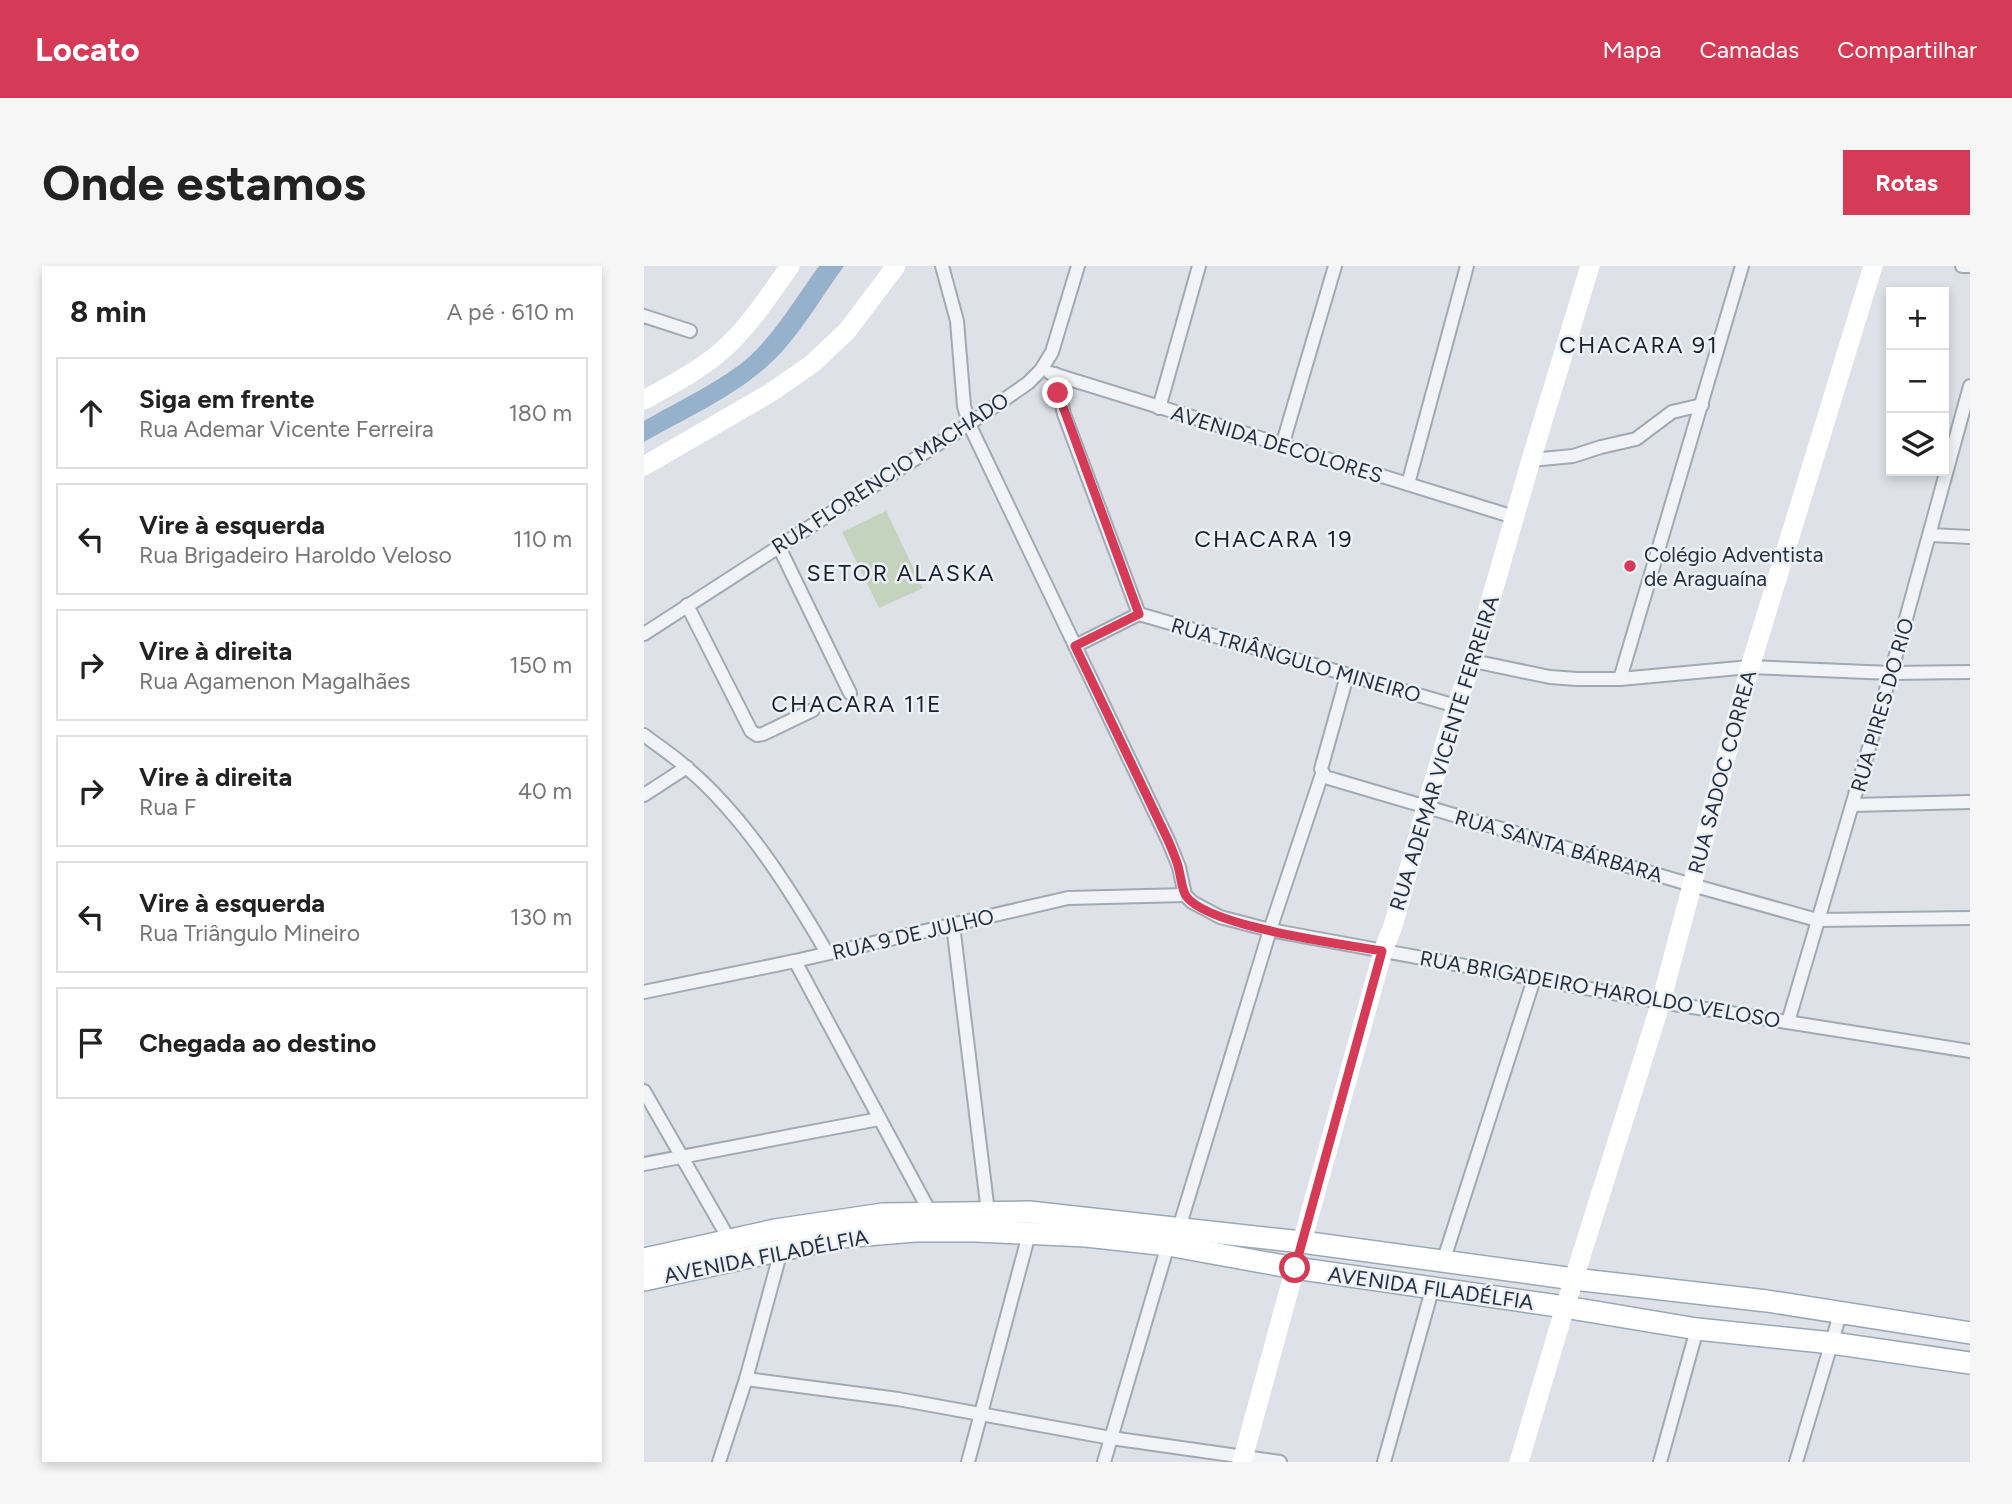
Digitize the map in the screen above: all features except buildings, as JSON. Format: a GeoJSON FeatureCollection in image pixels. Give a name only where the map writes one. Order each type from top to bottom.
{"type":"FeatureCollection","features":[{"type":"Feature","properties":{"kind":"main road","name":"AVENIDA FILADÉLFIA"},"geometry":{"type":"LineString","coordinates":[[644,1259],[729,1239],[856,1218],[930,1212],[1029,1212],[1174,1236],[1295,1268],[1432,1290],[1565,1307],[1697,1329],[1832,1343],[1970,1363]]}},
{"type":"Feature","properties":{"kind":"main road","name":"AVENIDA FILADÉLFIA"},"geometry":{"type":"LineString","coordinates":[[644,1280],[867,1234],[915,1231],[1174,1236],[1302,1242],[1574,1279],[1841,1311],[1970,1332]]}},
{"type":"Feature","properties":{"kind":"street"},"geometry":{"type":"LineString","coordinates":[[644,400],[698,369],[718,354],[746,325],[790,266]]}},
{"type":"Feature","properties":{"kind":"street"},"geometry":{"type":"LineString","coordinates":[[644,466],[769,393],[812,364],[847,331],[896,266]]}},
{"type":"Feature","properties":{"kind":"street"},"geometry":{"type":"LineString","coordinates":[[942,266],[957,321],[964,406],[969,424],[1168,840],[1189,899]]}},
{"type":"Feature","properties":{"kind":"street","name":"RUA FLORENCIO MACHADO"},"geometry":{"type":"LineString","coordinates":[[644,634],[1009,398],[1041,370],[1052,352],[1078,266]]}},
{"type":"Feature","properties":{"kind":"street"},"geometry":{"type":"LineString","coordinates":[[1158,408],[1199,266]]}},
{"type":"Feature","properties":{"kind":"street"},"geometry":{"type":"LineString","coordinates":[[1282,446],[1335,266]]}},
{"type":"Feature","properties":{"kind":"street"},"geometry":{"type":"LineString","coordinates":[[1408,484],[1467,266]]}},
{"type":"Feature","properties":{"kind":"street","name":"RUA ADEMAR VICENTE FERREIRA"},"geometry":{"type":"LineString","coordinates":[[1302,1242],[1382,951],[1393,926],[1456,706],[1473,662],[1590,266]]}},
{"type":"Feature","properties":{"kind":"street"},"geometry":{"type":"LineString","coordinates":[[1620,679],[1742,266]]}},
{"type":"Feature","properties":{"kind":"street","name":"RUA SADOC CORREA"},"geometry":{"type":"LineString","coordinates":[[1520,1462],[1565,1307],[1661,1002],[1750,667],[1873,266]]}},
{"type":"Feature","properties":{"kind":"street"},"geometry":{"type":"LineString","coordinates":[[1962,266],[1970,266]]}},
{"type":"Feature","properties":{"kind":"street"},"geometry":{"type":"LineString","coordinates":[[644,316],[690,331]]}},
{"type":"Feature","properties":{"kind":"street","name":"AVENIDA DECOLORES"},"geometry":{"type":"LineString","coordinates":[[1041,370],[1514,517]]}},
{"type":"Feature","properties":{"kind":"street"},"geometry":{"type":"LineString","coordinates":[[1055,374],[1064,414],[1139,614],[1075,646]]}},
{"type":"Feature","properties":{"kind":"street","name":"RUA PIRES DO RIO"},"geometry":{"type":"LineString","coordinates":[[1788,1023],[1891,673],[1970,386]]}},
{"type":"Feature","properties":{"kind":"street"},"geometry":{"type":"LineString","coordinates":[[1531,460],[1573,456],[1636,439],[1672,412],[1702,405]]}},
{"type":"Feature","properties":{"kind":"street"},"geometry":{"type":"LineString","coordinates":[[1930,535],[1970,537]]}},
{"type":"Feature","properties":{"kind":"street"},"geometry":{"type":"LineString","coordinates":[[778,545],[850,693]]}},
{"type":"Feature","properties":{"kind":"street"},"geometry":{"type":"LineString","coordinates":[[687,605],[751,732],[763,734],[813,710]]}},
{"type":"Feature","properties":{"kind":"street","name":"RUA TRIÂNGULO MINEIRO"},"geometry":{"type":"LineString","coordinates":[[1139,614],[1456,706]]}},
{"type":"Feature","properties":{"kind":"street"},"geometry":{"type":"LineString","coordinates":[[1473,662],[1550,677],[1620,679],[1750,667],[1891,673],[1970,672]]}},
{"type":"Feature","properties":{"kind":"street"},"geometry":{"type":"LineString","coordinates":[[1104,1462],[1322,772],[1347,676]]}},
{"type":"Feature","properties":{"kind":"street"},"geometry":{"type":"LineString","coordinates":[[644,735],[687,767],[722,802],[777,875],[827,953]]}},
{"type":"Feature","properties":{"kind":"street"},"geometry":{"type":"LineString","coordinates":[[644,795],[687,767]]}},
{"type":"Feature","properties":{"kind":"street","name":"RUA SANTA BÁRBARA"},"geometry":{"type":"LineString","coordinates":[[1322,772],[1426,807],[1817,920],[1937,916],[1970,918]]}},
{"type":"Feature","properties":{"kind":"street"},"geometry":{"type":"LineString","coordinates":[[1853,806],[1970,802]]}},
{"type":"Feature","properties":{"kind":"street","name":"RUA 9 DE JULHO"},"geometry":{"type":"LineString","coordinates":[[644,992],[795,961],[1068,898],[1189,899]]}},
{"type":"Feature","properties":{"kind":"street","name":"RUA BRIGADEIRO HAROLDO VELOSO"},"geometry":{"type":"LineString","coordinates":[[1189,899],[1220,917],[1270,930],[1661,1002],[1970,1051]]}},
{"type":"Feature","properties":{"kind":"street"},"geometry":{"type":"LineString","coordinates":[[953,925],[988,1212]]}},
{"type":"Feature","properties":{"kind":"street"},"geometry":{"type":"LineString","coordinates":[[795,961],[930,1212]]}},
{"type":"Feature","properties":{"kind":"street"},"geometry":{"type":"LineString","coordinates":[[1443,1262],[1534,979]]}},
{"type":"Feature","properties":{"kind":"street"},"geometry":{"type":"LineString","coordinates":[[644,1091],[729,1239]]}},
{"type":"Feature","properties":{"kind":"street"},"geometry":{"type":"LineString","coordinates":[[644,1164],[879,1119]]}},
{"type":"Feature","properties":{"kind":"street"},"geometry":{"type":"LineString","coordinates":[[968,1462],[1029,1234]]}},
{"type":"Feature","properties":{"kind":"street"},"geometry":{"type":"LineString","coordinates":[[1243,1459],[1302,1242]]}},
{"type":"Feature","properties":{"kind":"street"},"geometry":{"type":"LineString","coordinates":[[719,1462],[746,1379],[781,1251]]}},
{"type":"Feature","properties":{"kind":"street"},"geometry":{"type":"LineString","coordinates":[[1384,1462],[1432,1290]]}},
{"type":"Feature","properties":{"kind":"street"},"geometry":{"type":"LineString","coordinates":[[1797,1462],[1841,1311]]}},
{"type":"Feature","properties":{"kind":"street"},"geometry":{"type":"LineString","coordinates":[[1660,1462],[1697,1329]]}},
{"type":"Feature","properties":{"kind":"street"},"geometry":{"type":"LineString","coordinates":[[746,1379],[898,1399],[1111,1438],[1243,1459],[1280,1462]]}},
{"type":"Feature","properties":{"kind":"green space"},"geometry":{"type":"Polygon","coordinates":[[[886,511],[923,588],[879,608],[842,532],[886,511]]]}},
{"type":"Feature","properties":{"kind":"water"},"geometry":{"type":"Polygon","coordinates":[[[819,266],[844,266],[776,358],[736,390],[644,442],[644,421],[713,382],[750,356],[778,324],[819,266]]]}},
{"type":"Feature","properties":{"kind":"place","name":"Colégio Adventista de Araguaína"},"geometry":{"type":"Point","coordinates":[1630,566]}},
{"type":"Feature","properties":{"kind":"district","name":"CHACARA 91"},"geometry":{"type":"Point","coordinates":[1639,345]}},
{"type":"Feature","properties":{"kind":"district","name":"CHACARA 19"},"geometry":{"type":"Point","coordinates":[1274,539]}},
{"type":"Feature","properties":{"kind":"district","name":"SETOR ALASKA"},"geometry":{"type":"Point","coordinates":[901,573]}},
{"type":"Feature","properties":{"kind":"district","name":"CHACARA 11E"},"geometry":{"type":"Point","coordinates":[857,704]}},
{"type":"Feature","properties":{"kind":"route"},"geometry":{"type":"LineString","coordinates":[[1058,393],[1139,614],[1075,646],[1168,840],[1179,867],[1185,895],[1192,902],[1220,917],[1270,930],[1382,951],[1295,1268]]}}]}
